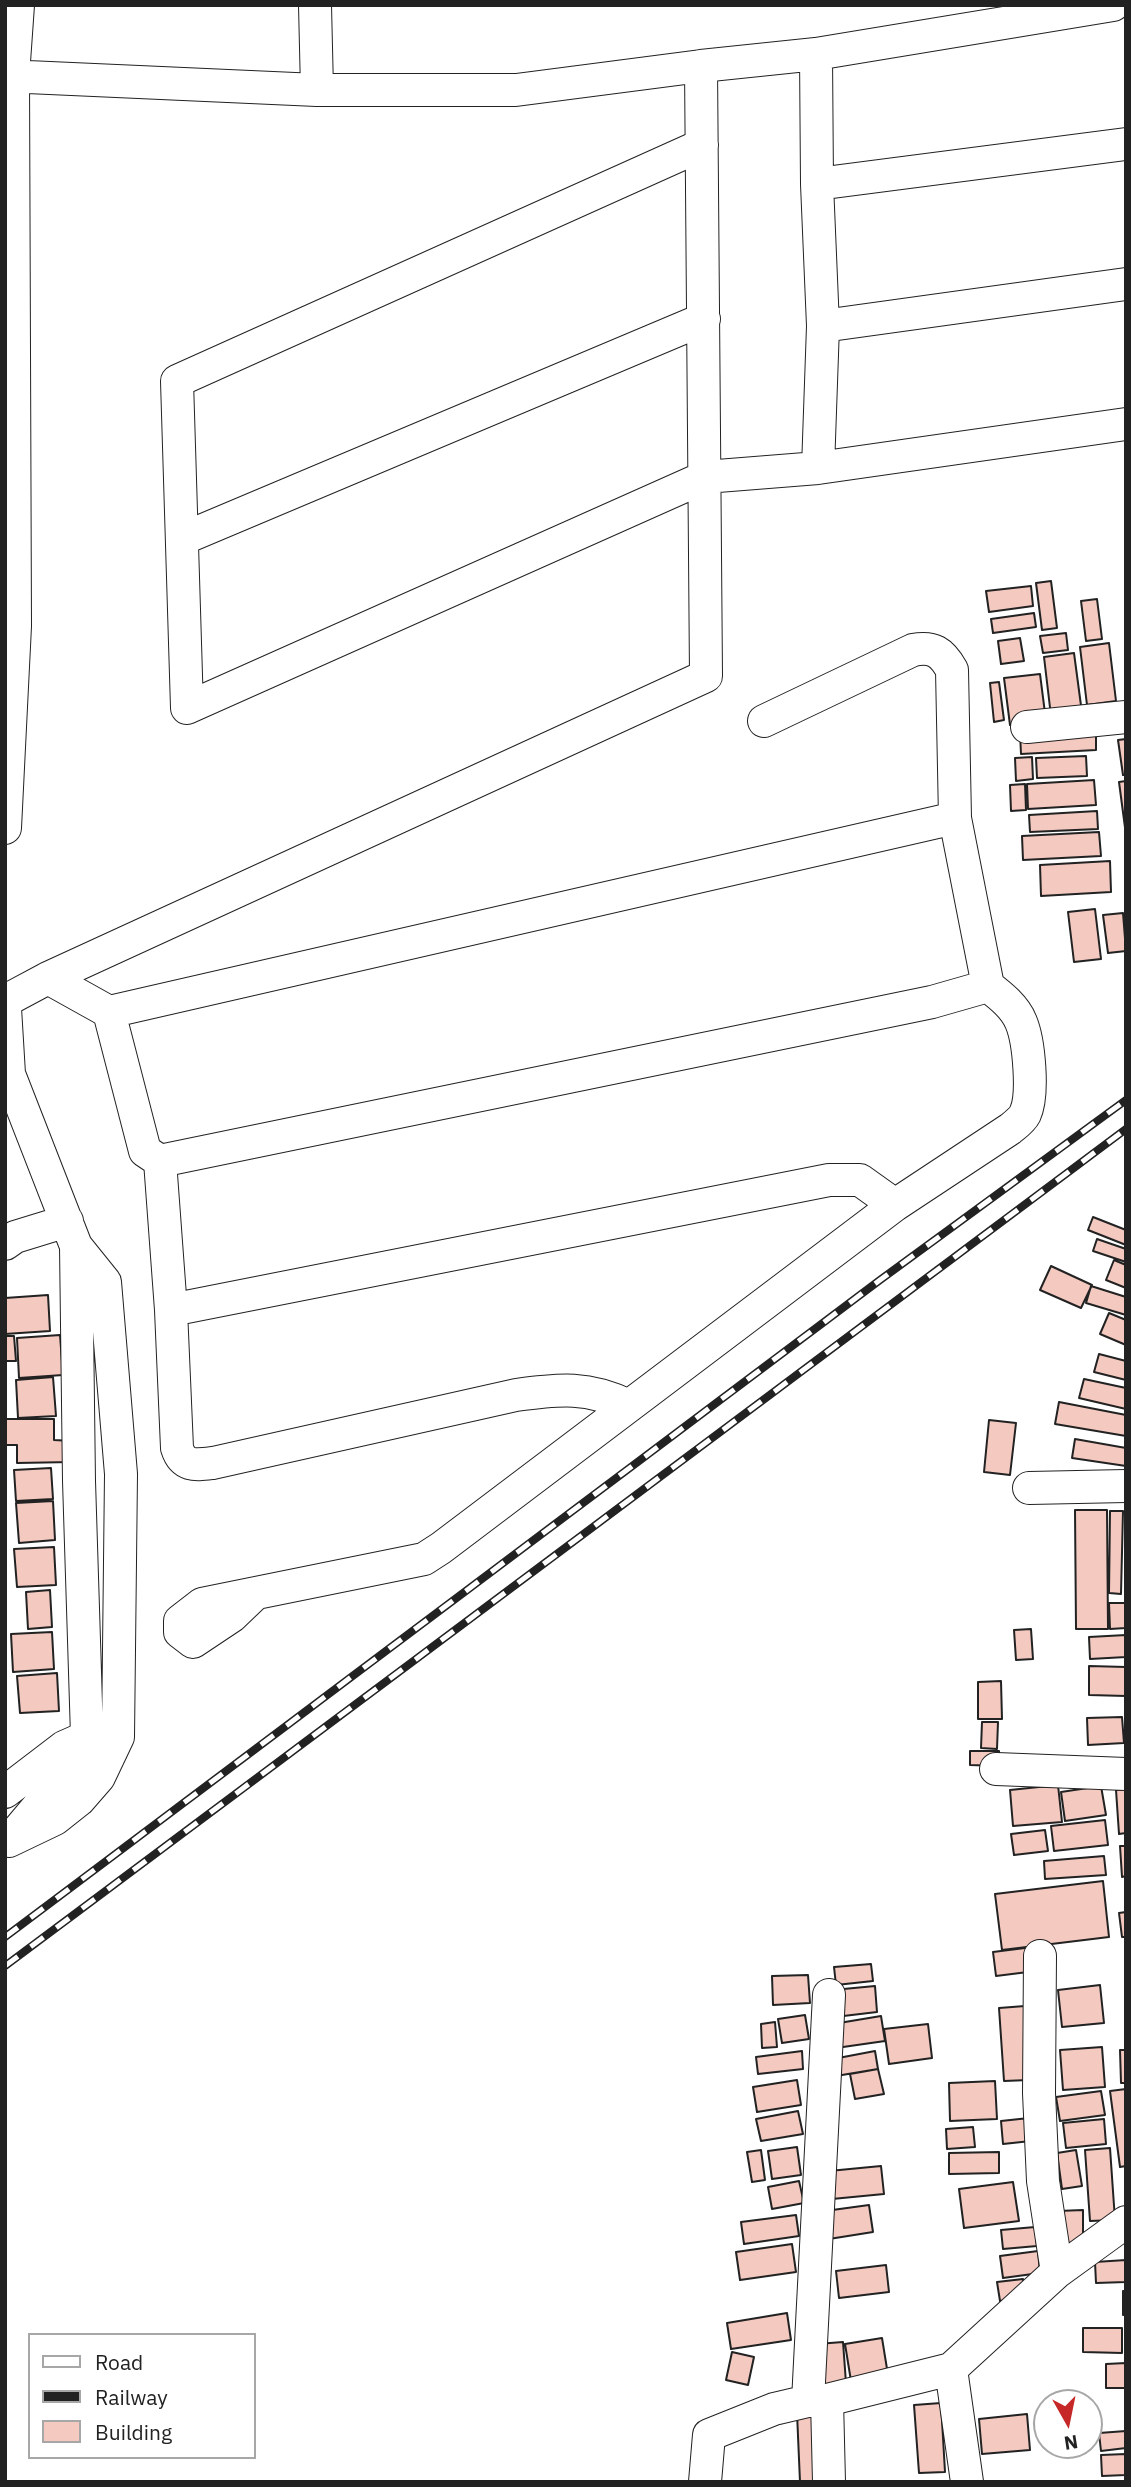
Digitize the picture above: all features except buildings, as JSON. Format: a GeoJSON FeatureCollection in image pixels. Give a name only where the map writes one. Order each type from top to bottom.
{"type":"FeatureCollection","features":[{"type":"Feature","properties":{"kind":"street"},"geometry":{"type":"LineString","coordinates":[[5,828],[15,626],[9,76],[18,5]]}},
{"type":"Feature","properties":{"kind":"street"},"geometry":{"type":"LineString","coordinates":[[315,5],[317,90]]}},
{"type":"Feature","properties":{"kind":"street"},"geometry":{"type":"LineString","coordinates":[[9,76],[317,90],[516,90],[816,54],[1113,5]]}},
{"type":"Feature","properties":{"kind":"street"},"geometry":{"type":"LineString","coordinates":[[816,54],[817,184],[823,326],[818,468]]}},
{"type":"Feature","properties":{"kind":"street"},"geometry":{"type":"LineString","coordinates":[[5,1001],[48,978],[706,676],[701,66]]}},
{"type":"Feature","properties":{"kind":"street"},"geometry":{"type":"LineString","coordinates":[[817,184],[1126,144]]}},
{"type":"Feature","properties":{"kind":"street"},"geometry":{"type":"LineString","coordinates":[[702,145],[177,381],[187,708],[705,477],[818,468],[1126,424]]}},
{"type":"Feature","properties":{"kind":"street"},"geometry":{"type":"LineString","coordinates":[[823,326],[1126,284]]}},
{"type":"Feature","properties":{"kind":"street"},"geometry":{"type":"LineString","coordinates":[[182,539],[704,319]]}},
{"type":"Feature","properties":{"kind":"street"},"geometry":{"type":"LineString","coordinates":[[256,1593],[424,1559],[481,1519],[895,1205],[1010,1129],[1024,1116],[1029,1103],[1026,1035],[1021,1020],[1006,1000],[988,986],[955,818],[951,670],[942,654],[934,649],[913,650],[764,721]]}},
{"type":"Feature","properties":{"kind":"street"},"geometry":{"type":"LineString","coordinates":[[1027,727],[1126,717]]}},
{"type":"Feature","properties":{"kind":"street"},"geometry":{"type":"LineString","coordinates":[[48,978],[109,1012],[955,818]]}},
{"type":"Feature","properties":{"kind":"street"},"geometry":{"type":"LineString","coordinates":[[109,1012],[145,1151],[160,1161],[933,1002],[988,986]]}},
{"type":"Feature","properties":{"kind":"street"},"geometry":{"type":"LineString","coordinates":[[5,1008],[9,1074],[71,1234],[105,1282],[121,1474],[118,1737],[99,1777],[67,1792]]}},
{"type":"Feature","properties":{"kind":"street"},"geometry":{"type":"LineString","coordinates":[[160,1161],[171,1310],[177,1448],[183,1461],[195,1465],[213,1463],[516,1395],[551,1390],[588,1391],[606,1395],[629,1406]]}},
{"type":"Feature","properties":{"kind":"street"},"geometry":{"type":"LineString","coordinates":[[171,1310],[830,1180],[860,1180],[895,1205]]}},
{"type":"Feature","properties":{"kind":"street"},"geometry":{"type":"LineString","coordinates":[[9,1237],[71,1234]]}},
{"type":"Feature","properties":{"kind":"street"},"geometry":{"type":"LineString","coordinates":[[7,1842],[55,1819],[87,1736],[71,1234]]}},
{"type":"Feature","properties":{"kind":"street"},"geometry":{"type":"LineString","coordinates":[[79,1481],[121,1474]]}},
{"type":"Feature","properties":{"kind":"street"},"geometry":{"type":"LineString","coordinates":[[1028,1488],[1126,1486]]}},
{"type":"Feature","properties":{"kind":"street"},"geometry":{"type":"LineString","coordinates":[[5,1792],[64,1747],[87,1736],[118,1737]]}},
{"type":"Feature","properties":{"kind":"street"},"geometry":{"type":"LineString","coordinates":[[996,1769],[1126,1774]]}},
{"type":"Feature","properties":{"kind":"street"},"geometry":{"type":"LineString","coordinates":[[1040,1956],[1039,2093],[1043,2181],[1057,2272]]}},
{"type":"Feature","properties":{"kind":"street"},"geometry":{"type":"LineString","coordinates":[[828,2482],[817,2400],[829,1995]]}},
{"type":"Feature","properties":{"kind":"street"},"geometry":{"type":"LineString","coordinates":[[705,2482],[709,2435],[774,2409],[951,2369],[1057,2272],[1126,2222]]}},
{"type":"Feature","properties":{"kind":"street"},"geometry":{"type":"LineString","coordinates":[[951,2369],[967,2482]]}},
{"type":"Feature","properties":{"kind":"railway"},"geometry":{"type":"LineString","coordinates":[[5,1937],[880,1280],[1126,1100]]}},
{"type":"Feature","properties":{"kind":"railway"},"geometry":{"type":"LineString","coordinates":[[5,1966],[1126,1129]]}}]}
